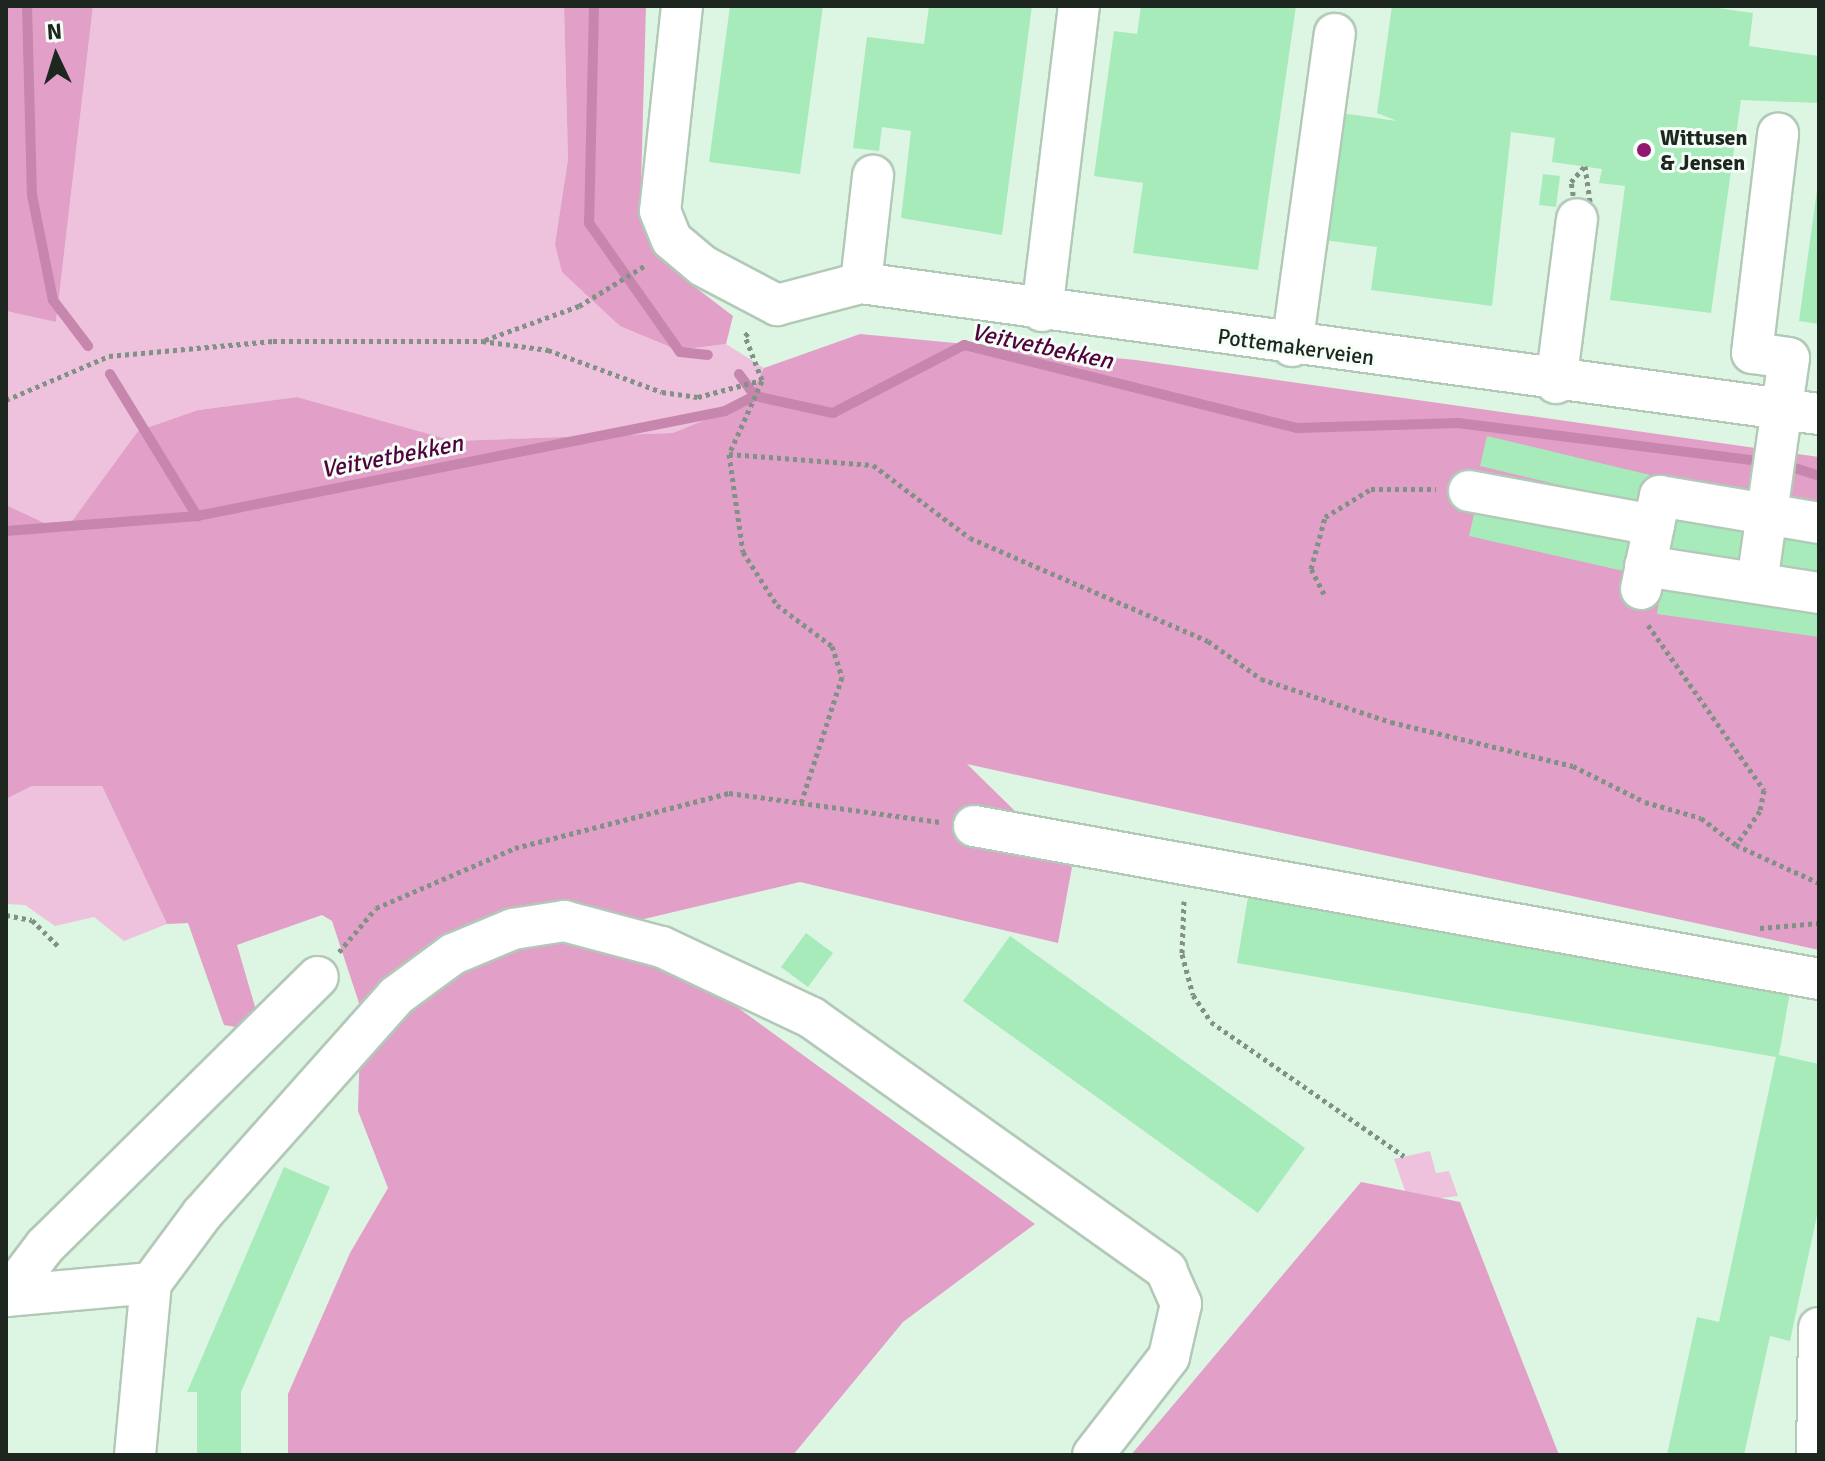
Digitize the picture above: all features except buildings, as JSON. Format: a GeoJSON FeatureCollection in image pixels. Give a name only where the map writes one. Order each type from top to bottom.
{"type":"FeatureCollection","features":[{"type":"Feature","properties":{"kind":"street"},"geometry":{"type":"LineString","coordinates":[[682,6],[660,211],[672,240],[703,266],[777,305]]}},
{"type":"Feature","properties":{"kind":"street"},"geometry":{"type":"LineString","coordinates":[[1042,311],[1079,6]]}},
{"type":"Feature","properties":{"kind":"street"},"geometry":{"type":"LineString","coordinates":[[1292,346],[1335,34]]}},
{"type":"Feature","properties":{"kind":"street"},"geometry":{"type":"LineString","coordinates":[[1757,583],[1767,515],[1800,412],[1804,360],[1752,353],[1778,134]]}},
{"type":"Feature","properties":{"kind":"street"},"geometry":{"type":"LineString","coordinates":[[861,283],[873,176]]}},
{"type":"Feature","properties":{"kind":"street"},"geometry":{"type":"LineString","coordinates":[[1556,383],[1580,195]]}},
{"type":"Feature","properties":{"kind":"street","name":"Pottemakerveien"},"geometry":{"type":"LineString","coordinates":[[777,305],[861,283],[1556,383],[1800,412]]}},
{"type":"Feature","properties":{"kind":"street"},"geometry":{"type":"LineString","coordinates":[[1469,491],[1654,525]]}},
{"type":"Feature","properties":{"kind":"street"},"geometry":{"type":"LineString","coordinates":[[1819,523],[1660,496],[1643,577],[1757,583],[1819,593]]}},
{"type":"Feature","properties":{"kind":"street"},"geometry":{"type":"LineString","coordinates":[[974,826],[1819,979]]}},
{"type":"Feature","properties":{"kind":"street"},"geometry":{"type":"LineString","coordinates":[[135,1455],[151,1283],[202,1214],[396,996],[453,954],[513,929],[564,921],[662,947],[812,1018],[1166,1270],[1181,1304],[1169,1357],[1093,1455]]}},
{"type":"Feature","properties":{"kind":"street"},"geometry":{"type":"LineString","coordinates":[[7,1296],[45,1246],[318,977]]}},
{"type":"Feature","properties":{"kind":"street"},"geometry":{"type":"LineString","coordinates":[[7,1296],[151,1283]]}},
{"type":"Feature","properties":{"kind":"street"},"geometry":{"type":"LineString","coordinates":[[1817,1455],[1819,1328]]}},
{"type":"Feature","properties":{"kind":"path"},"geometry":{"type":"LineString","coordinates":[[482,341],[579,306],[634,272]]}},
{"type":"Feature","properties":{"kind":"path"},"geometry":{"type":"LineString","coordinates":[[777,305],[745,336],[762,380],[729,454],[743,552],[777,605],[832,646],[842,677],[800,806]]}},
{"type":"Feature","properties":{"kind":"path"},"geometry":{"type":"LineString","coordinates":[[6,400],[109,356],[170,345],[482,341],[548,350],[674,394],[698,397],[762,380]]}},
{"type":"Feature","properties":{"kind":"path"},"geometry":{"type":"LineString","coordinates":[[729,454],[873,465],[970,538],[1208,641],[1261,679],[1391,722],[1573,766],[1645,802],[1701,818],[1736,845],[1819,883]]}},
{"type":"Feature","properties":{"kind":"path"},"geometry":{"type":"LineString","coordinates":[[1324,594],[1311,569],[1325,517],[1371,489],[1469,491]]}},
{"type":"Feature","properties":{"kind":"path"},"geometry":{"type":"LineString","coordinates":[[1643,577],[1649,628],[1764,790],[1760,811],[1736,845]]}},
{"type":"Feature","properties":{"kind":"path"},"geometry":{"type":"LineString","coordinates":[[318,977],[376,908],[515,848],[729,793],[800,806],[974,826]]}},
{"type":"Feature","properties":{"kind":"path"},"geometry":{"type":"LineString","coordinates":[[1191,864],[1182,954],[1193,995],[1211,1022],[1404,1156]]}},
{"type":"Feature","properties":{"kind":"path"},"geometry":{"type":"LineString","coordinates":[[6,915],[32,920],[60,948]]}},
{"type":"Feature","properties":{"kind":"path"},"geometry":{"type":"LineString","coordinates":[[1753,929],[1819,923]]}},
{"type":"Feature","properties":{"kind":"shaded area"},"geometry":{"type":"Polygon","coordinates":[[[6,6],[93,6],[56,322],[6,311],[6,6]]]}},
{"type":"Feature","properties":{"kind":"shaded area"},"geometry":{"type":"Polygon","coordinates":[[[93,6],[564,6],[568,159],[555,244],[678,350],[726,344],[764,368],[746,403],[674,433],[454,441],[297,397],[198,410],[138,431],[64,532],[6,505],[6,311],[56,322],[93,6]]]}},
{"type":"Feature","properties":{"kind":"shaded area"},"geometry":{"type":"Polygon","coordinates":[[[564,6],[646,6],[640,220],[674,271],[733,316],[726,344],[678,350],[620,326],[562,272],[555,244],[568,159],[564,6]]]}},
{"type":"Feature","properties":{"kind":"shaded area"},"geometry":{"type":"Polygon","coordinates":[[[860,334],[1136,360],[1819,457],[1819,950],[967,764],[1072,867],[1058,943],[800,882],[623,924],[1035,1224],[903,1322],[793,1455],[288,1455],[288,1394],[350,1253],[388,1188],[358,1111],[361,1009],[332,921],[322,915],[237,945],[258,1017],[241,1028],[224,1025],[188,923],[167,924],[102,786],[32,786],[6,799],[6,505],[64,532],[138,431],[198,410],[297,397],[454,441],[673,433],[746,403],[764,368],[860,334]]]}},
{"type":"Feature","properties":{"kind":"shaded area"},"geometry":{"type":"Polygon","coordinates":[[[32,786],[102,786],[167,924],[124,941],[94,917],[55,926],[25,905],[6,904],[6,799],[32,786]]]}},
{"type":"Feature","properties":{"kind":"shaded area"},"geometry":{"type":"Polygon","coordinates":[[[1430,1151],[1436,1173],[1449,1171],[1458,1196],[1409,1202],[1394,1159],[1430,1151]]]}},
{"type":"Feature","properties":{"kind":"shaded area"},"geometry":{"type":"Polygon","coordinates":[[[1361,1182],[1460,1202],[1559,1455],[1131,1455],[1361,1182]]]}},
{"type":"Feature","properties":{"kind":"waterway"},"geometry":{"type":"LineString","coordinates":[[27,6],[32,195],[53,300],[88,346]]}},
{"type":"Feature","properties":{"kind":"waterway"},"geometry":{"type":"LineString","coordinates":[[594,6],[589,223],[680,352],[708,355]]}},
{"type":"Feature","properties":{"kind":"waterway","name":"Veitvetbekken"},"geometry":{"type":"LineString","coordinates":[[6,531],[197,516],[725,411],[755,396],[833,413],[964,345],[1297,428],[1458,423],[1758,461]]}},
{"type":"Feature","properties":{"kind":"waterway"},"geometry":{"type":"LineString","coordinates":[[110,374],[197,516]]}},
{"type":"Feature","properties":{"kind":"waterway"},"geometry":{"type":"LineString","coordinates":[[739,374],[755,396]]}},
{"type":"Feature","properties":{"kind":"waterway","name":"Veitvetbekken"},"geometry":{"type":"LineString","coordinates":[[1789,466],[1819,476]]}},
{"type":"Feature","properties":{"kind":"place","name":"Wittusen & Jensen"},"geometry":{"type":"Point","coordinates":[1644,150]}}]}
